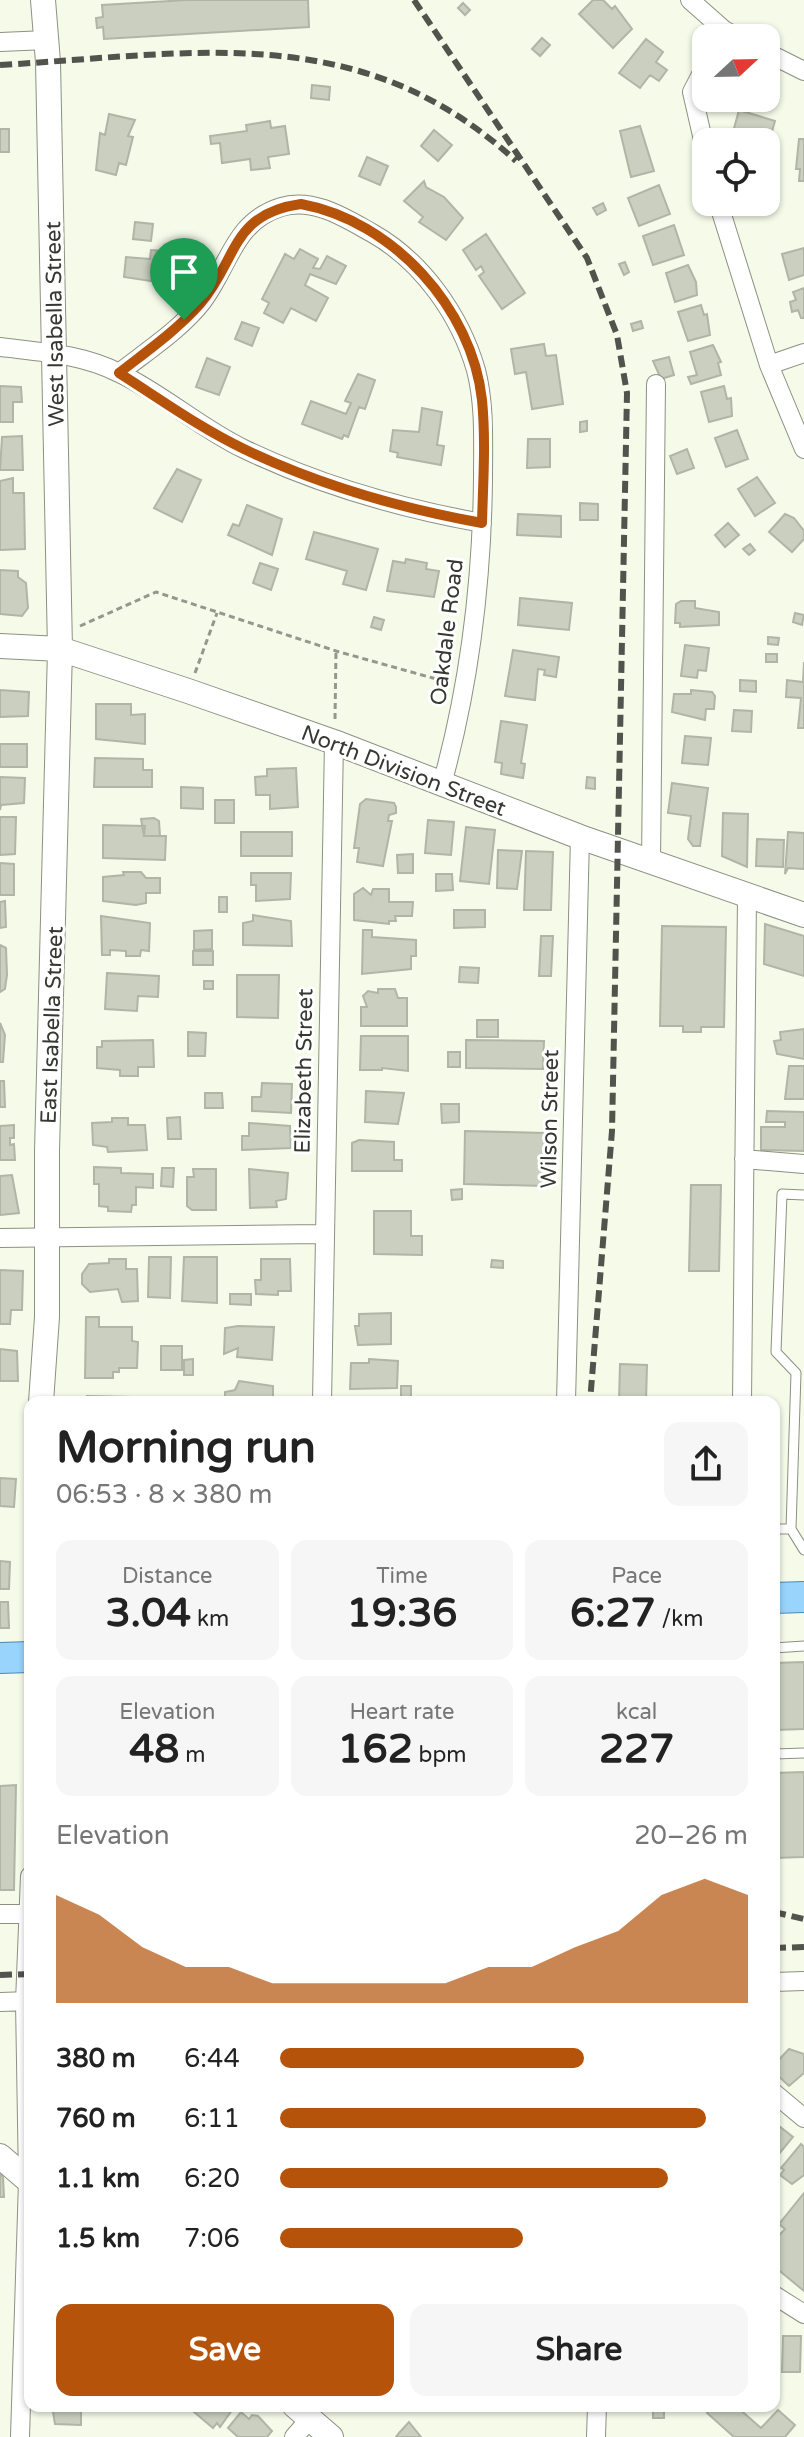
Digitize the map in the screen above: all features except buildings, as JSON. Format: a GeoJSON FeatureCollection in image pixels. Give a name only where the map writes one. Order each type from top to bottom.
{"type":"FeatureCollection","features":[{"type":"Feature","properties":{"kind":"main road"},"geometry":{"type":"LineString","coordinates":[[780,1598],[804,1597]]}},
{"type":"Feature","properties":{"kind":"main road"},"geometry":{"type":"LineString","coordinates":[[0,1658],[24,1657]]}},
{"type":"Feature","properties":{"kind":"street","name":"West Isabella Street"},"geometry":{"type":"LineString","coordinates":[[43,0],[47,40],[60,641]]}},
{"type":"Feature","properties":{"kind":"street"},"geometry":{"type":"LineString","coordinates":[[690,0],[716,24]]}},
{"type":"Feature","properties":{"kind":"street"},"geometry":{"type":"LineString","coordinates":[[0,42],[47,40]]}},
{"type":"Feature","properties":{"kind":"street"},"geometry":{"type":"LineString","coordinates":[[780,59],[804,71]]}},
{"type":"Feature","properties":{"kind":"street","name":"Oakdale Road"},"geometry":{"type":"LineString","coordinates":[[119,373],[202,301],[244,229],[282,207],[301,204],[321,208],[386,241],[409,261],[450,311],[466,343],[482,399],[482,523],[466,688],[442,784]]}},
{"type":"Feature","properties":{"kind":"street"},"geometry":{"type":"LineString","coordinates":[[722,216],[769,365],[804,449]]}},
{"type":"Feature","properties":{"kind":"street"},"geometry":{"type":"LineString","coordinates":[[0,347],[84,359],[119,373],[212,432],[291,470],[400,508],[482,523]]}},
{"type":"Feature","properties":{"kind":"street"},"geometry":{"type":"LineString","coordinates":[[769,365],[804,353]]}},
{"type":"Feature","properties":{"kind":"street"},"geometry":{"type":"LineString","coordinates":[[651,863],[656,384]]}},
{"type":"Feature","properties":{"kind":"street","name":"North Division Street"},"geometry":{"type":"LineString","coordinates":[[0,646],[60,641],[580,837],[804,915]]}},
{"type":"Feature","properties":{"kind":"street","name":"East Isabella Street"},"geometry":{"type":"LineString","coordinates":[[41,1396],[60,641]]}},
{"type":"Feature","properties":{"kind":"street","name":"Elizabeth Street"},"geometry":{"type":"LineString","coordinates":[[322,1396],[334,742]]}},
{"type":"Feature","properties":{"kind":"street","name":"Wilson Street"},"geometry":{"type":"LineString","coordinates":[[566,1396],[580,837]]}},
{"type":"Feature","properties":{"kind":"street"},"geometry":{"type":"LineString","coordinates":[[742,1396],[747,896]]}},
{"type":"Feature","properties":{"kind":"street"},"geometry":{"type":"LineString","coordinates":[[744,1159],[804,1164]]}},
{"type":"Feature","properties":{"kind":"street"},"geometry":{"type":"LineString","coordinates":[[0,1238],[323,1234]]}},
{"type":"Feature","properties":{"kind":"street"},"geometry":{"type":"LineString","coordinates":[[0,1914],[24,1914]]}},
{"type":"Feature","properties":{"kind":"street"},"geometry":{"type":"LineString","coordinates":[[780,1982],[804,1981]]}},
{"type":"Feature","properties":{"kind":"street"},"geometry":{"type":"LineString","coordinates":[[0,2002],[24,2002]]}},
{"type":"Feature","properties":{"kind":"street"},"geometry":{"type":"LineString","coordinates":[[780,2098],[804,2118]]}},
{"type":"Feature","properties":{"kind":"street"},"geometry":{"type":"LineString","coordinates":[[0,2156],[24,2178]]}},
{"type":"Feature","properties":{"kind":"street"},"geometry":{"type":"LineString","coordinates":[[780,2299],[804,2314]]}},
{"type":"Feature","properties":{"kind":"street"},"geometry":{"type":"LineString","coordinates":[[20,2437],[24,2324]]}},
{"type":"Feature","properties":{"kind":"street"},"geometry":{"type":"LineString","coordinates":[[596,2437],[597,2412]]}},
{"type":"Feature","properties":{"kind":"street"},"geometry":{"type":"LineString","coordinates":[[301,2417],[331,2437]]}},
{"type":"Feature","properties":{"kind":"lane"},"geometry":{"type":"LineString","coordinates":[[791,1529],[796,1373],[776,1352],[776,1337],[782,1194],[804,1195]]}},
{"type":"Feature","properties":{"kind":"lane"},"geometry":{"type":"LineString","coordinates":[[780,1529],[791,1529],[801,1539],[804,1550]]}},
{"type":"Feature","properties":{"kind":"lane"},"geometry":{"type":"LineString","coordinates":[[780,1648],[804,1646]]}},
{"type":"Feature","properties":{"kind":"lane"},"geometry":{"type":"LineString","coordinates":[[780,1754],[804,1753]]}},
{"type":"Feature","properties":{"kind":"path"},"geometry":{"type":"LineString","coordinates":[[60,641],[80,635],[80,626],[156,592],[336,651],[466,688]]}},
{"type":"Feature","properties":{"kind":"path"},"geometry":{"type":"LineString","coordinates":[[188,691],[217,613]]}},
{"type":"Feature","properties":{"kind":"path"},"geometry":{"type":"LineString","coordinates":[[334,742],[336,651]]}},
{"type":"Feature","properties":{"kind":"railway"},"geometry":{"type":"LineString","coordinates":[[414,0],[587,258],[617,335],[627,393],[612,1131],[590,1396]]}},
{"type":"Feature","properties":{"kind":"railway"},"geometry":{"type":"LineString","coordinates":[[0,65],[207,53],[272,55],[335,65],[397,84],[457,115],[516,161]]}},
{"type":"Feature","properties":{"kind":"railway"},"geometry":{"type":"LineString","coordinates":[[780,1913],[804,1919]]}},
{"type":"Feature","properties":{"kind":"railway"},"geometry":{"type":"LineString","coordinates":[[780,1948],[804,1947]]}},
{"type":"Feature","properties":{"kind":"railway"},"geometry":{"type":"LineString","coordinates":[[0,1975],[24,1974]]}},
{"type":"Feature","properties":{"kind":"route"},"geometry":{"type":"LineString","coordinates":[[301,204],[321,208],[386,241],[431,285],[450,311],[475,369],[482,399],[482,523],[400,508],[291,470],[242,449],[119,373],[184,320],[202,301],[244,229],[282,207],[301,204]]}}]}
